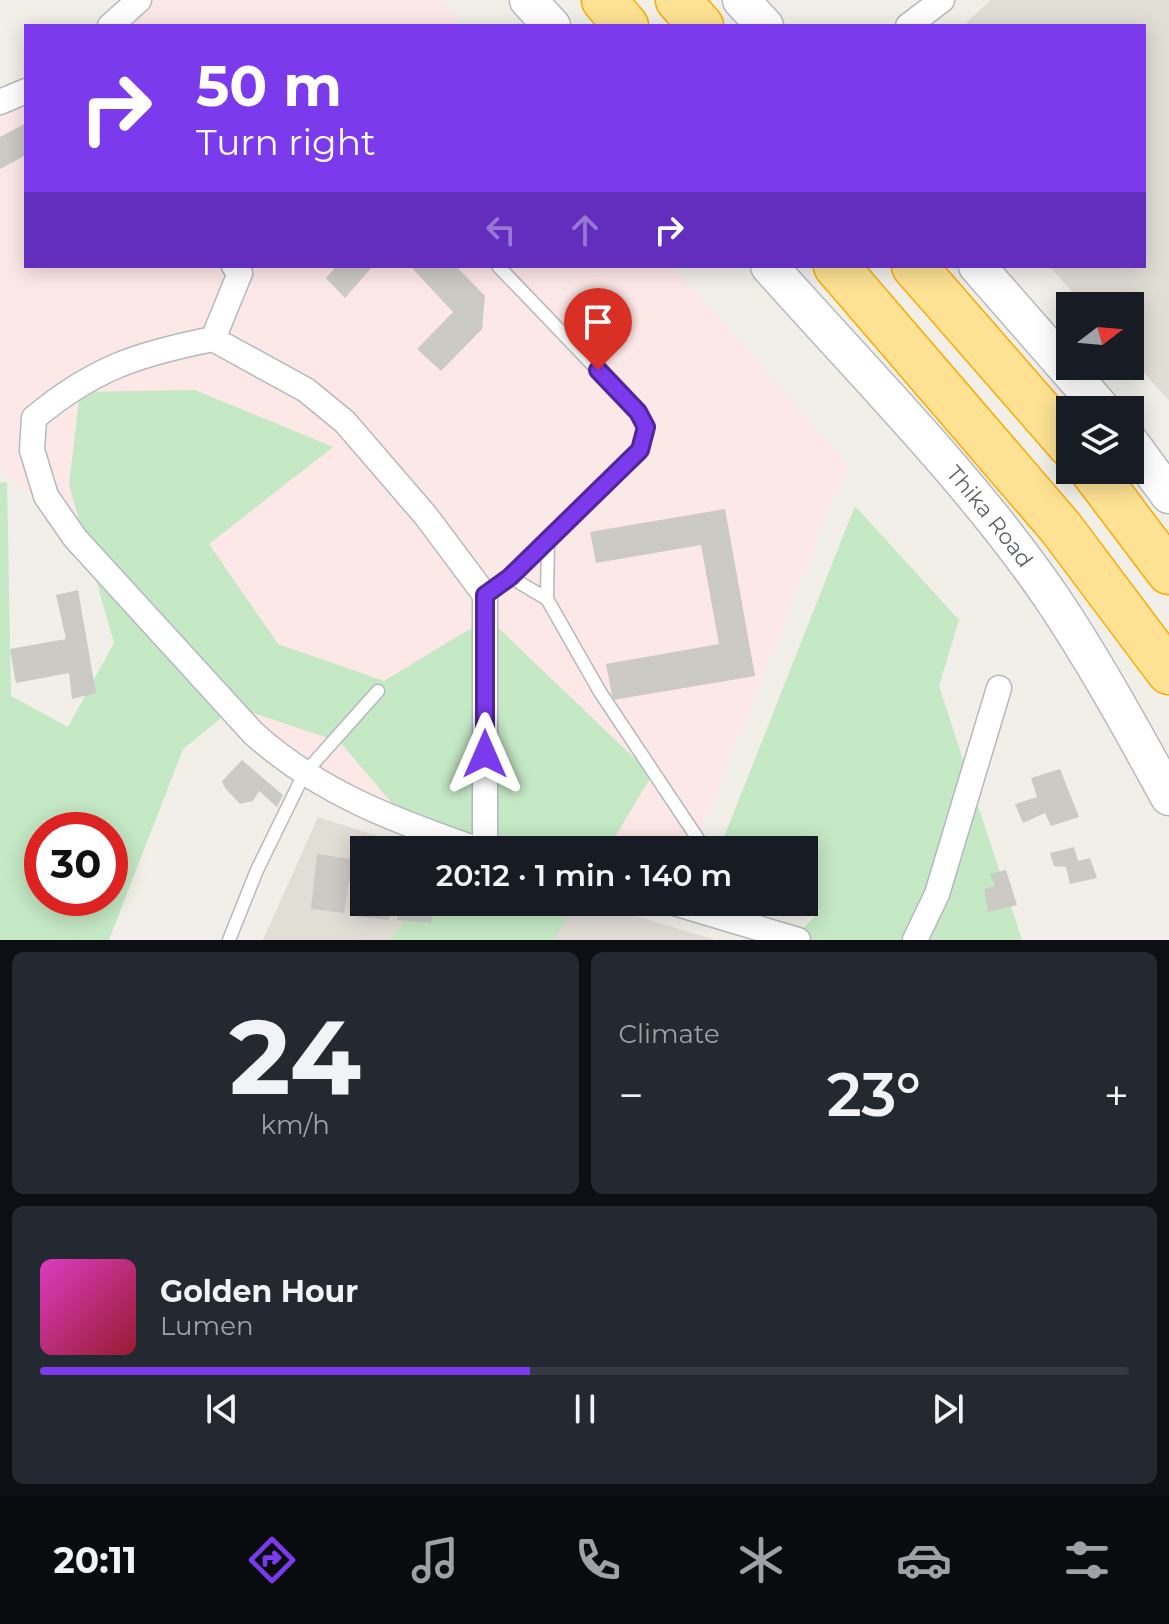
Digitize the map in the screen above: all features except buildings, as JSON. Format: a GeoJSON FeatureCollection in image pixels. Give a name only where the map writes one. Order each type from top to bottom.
{"type":"FeatureCollection","features":[{"type":"Feature","properties":{"kind":"highway"},"geometry":{"type":"LineString","coordinates":[[604,0],[624,24]]}},
{"type":"Feature","properties":{"kind":"highway"},"geometry":{"type":"LineString","coordinates":[[678,0],[699,24]]}},
{"type":"Feature","properties":{"kind":"highway"},"geometry":{"type":"LineString","coordinates":[[838,268],[1061,528],[1169,672]]}},
{"type":"Feature","properties":{"kind":"highway"},"geometry":{"type":"LineString","coordinates":[[916,268],[1056,429]]}},
{"type":"Feature","properties":{"kind":"highway"},"geometry":{"type":"LineString","coordinates":[[1105,484],[1169,572]]}},
{"type":"Feature","properties":{"kind":"main road"},"geometry":{"type":"LineString","coordinates":[[528,0],[550,24]]}},
{"type":"Feature","properties":{"kind":"main road"},"geometry":{"type":"LineString","coordinates":[[741,0],[763,24]]}},
{"type":"Feature","properties":{"kind":"main road","name":"Thika Road"},"geometry":{"type":"LineString","coordinates":[[771,268],[1004,534],[1053,599],[1169,797]]}},
{"type":"Feature","properties":{"kind":"main road"},"geometry":{"type":"LineString","coordinates":[[979,268],[1091,396]]}},
{"type":"Feature","properties":{"kind":"main road"},"geometry":{"type":"LineString","coordinates":[[1144,461],[1169,495]]}},
{"type":"Feature","properties":{"kind":"street"},"geometry":{"type":"LineString","coordinates":[[112,24],[139,0]]}},
{"type":"Feature","properties":{"kind":"street"},"geometry":{"type":"LineString","coordinates":[[911,24],[942,0]]}},
{"type":"Feature","properties":{"kind":"street"},"geometry":{"type":"LineString","coordinates":[[0,102],[24,92]]}},
{"type":"Feature","properties":{"kind":"street"},"geometry":{"type":"LineString","coordinates":[[213,339],[241,268]]}},
{"type":"Feature","properties":{"kind":"street"},"geometry":{"type":"LineString","coordinates":[[441,836],[338,795],[304,774],[253,733],[75,538],[46,496],[32,450],[34,418],[68,390],[108,367],[213,339],[306,390],[345,422],[436,528],[485,595],[482,836]]}},
{"type":"Feature","properties":{"kind":"street"},"geometry":{"type":"LineString","coordinates":[[915,940],[937,894],[999,688]]}},
{"type":"Feature","properties":{"kind":"street"},"geometry":{"type":"LineString","coordinates":[[717,916],[789,938]]}},
{"type":"Feature","properties":{"kind":"lane"},"geometry":{"type":"LineString","coordinates":[[485,595],[510,577],[640,450],[646,427],[638,412],[500,268]]}},
{"type":"Feature","properties":{"kind":"lane"},"geometry":{"type":"LineString","coordinates":[[547,599],[548,540]]}},
{"type":"Feature","properties":{"kind":"lane"},"geometry":{"type":"LineString","coordinates":[[510,577],[547,599],[600,692],[696,836]]}},
{"type":"Feature","properties":{"kind":"lane"},"geometry":{"type":"LineString","coordinates":[[229,940],[257,870],[304,774],[378,691]]}},
{"type":"Feature","properties":{"kind":"shaded area"},"geometry":{"type":"Polygon","coordinates":[[[152,0],[440,0],[460,24],[125,24],[152,0]]]}},
{"type":"Feature","properties":{"kind":"shaded area"},"geometry":{"type":"Polygon","coordinates":[[[991,0],[1169,0],[1169,401],[1144,373],[1144,292],[1072,292],[1051,268],[1146,268],[1146,24],[965,24],[991,0]]]}},
{"type":"Feature","properties":{"kind":"shaded area"},"geometry":{"type":"Polygon","coordinates":[[[24,105],[24,268],[675,268],[847,464],[699,836],[518,836],[370,800],[290,759],[72,524],[0,469],[0,111],[24,105]]]}},
{"type":"Feature","properties":{"kind":"shaded area"},"geometry":{"type":"Polygon","coordinates":[[[318,817],[377,836],[350,836],[350,916],[636,916],[716,940],[263,940],[318,817]]]}},
{"type":"Feature","properties":{"kind":"green space"},"geometry":{"type":"Polygon","coordinates":[[[195,390],[333,447],[209,544],[278,644],[384,681],[488,618],[652,775],[615,836],[420,836],[340,742],[235,707],[183,749],[128,891],[128,812],[24,812],[24,916],[118,916],[109,940],[0,940],[0,483],[7,482],[11,696],[68,727],[114,643],[69,485],[80,392],[195,390]]]}},
{"type":"Feature","properties":{"kind":"green space"},"geometry":{"type":"Polygon","coordinates":[[[855,506],[959,620],[939,686],[1022,940],[792,940],[820,911],[818,836],[725,836],[855,506]]]}},
{"type":"Feature","properties":{"kind":"green space"},"geometry":{"type":"Polygon","coordinates":[[[409,916],[568,916],[554,940],[390,940],[409,916]]]}},
{"type":"Feature","properties":{"kind":"route"},"geometry":{"type":"LineString","coordinates":[[485,754],[485,595],[510,577],[640,450],[646,427],[638,412],[598,370]]}}]}
